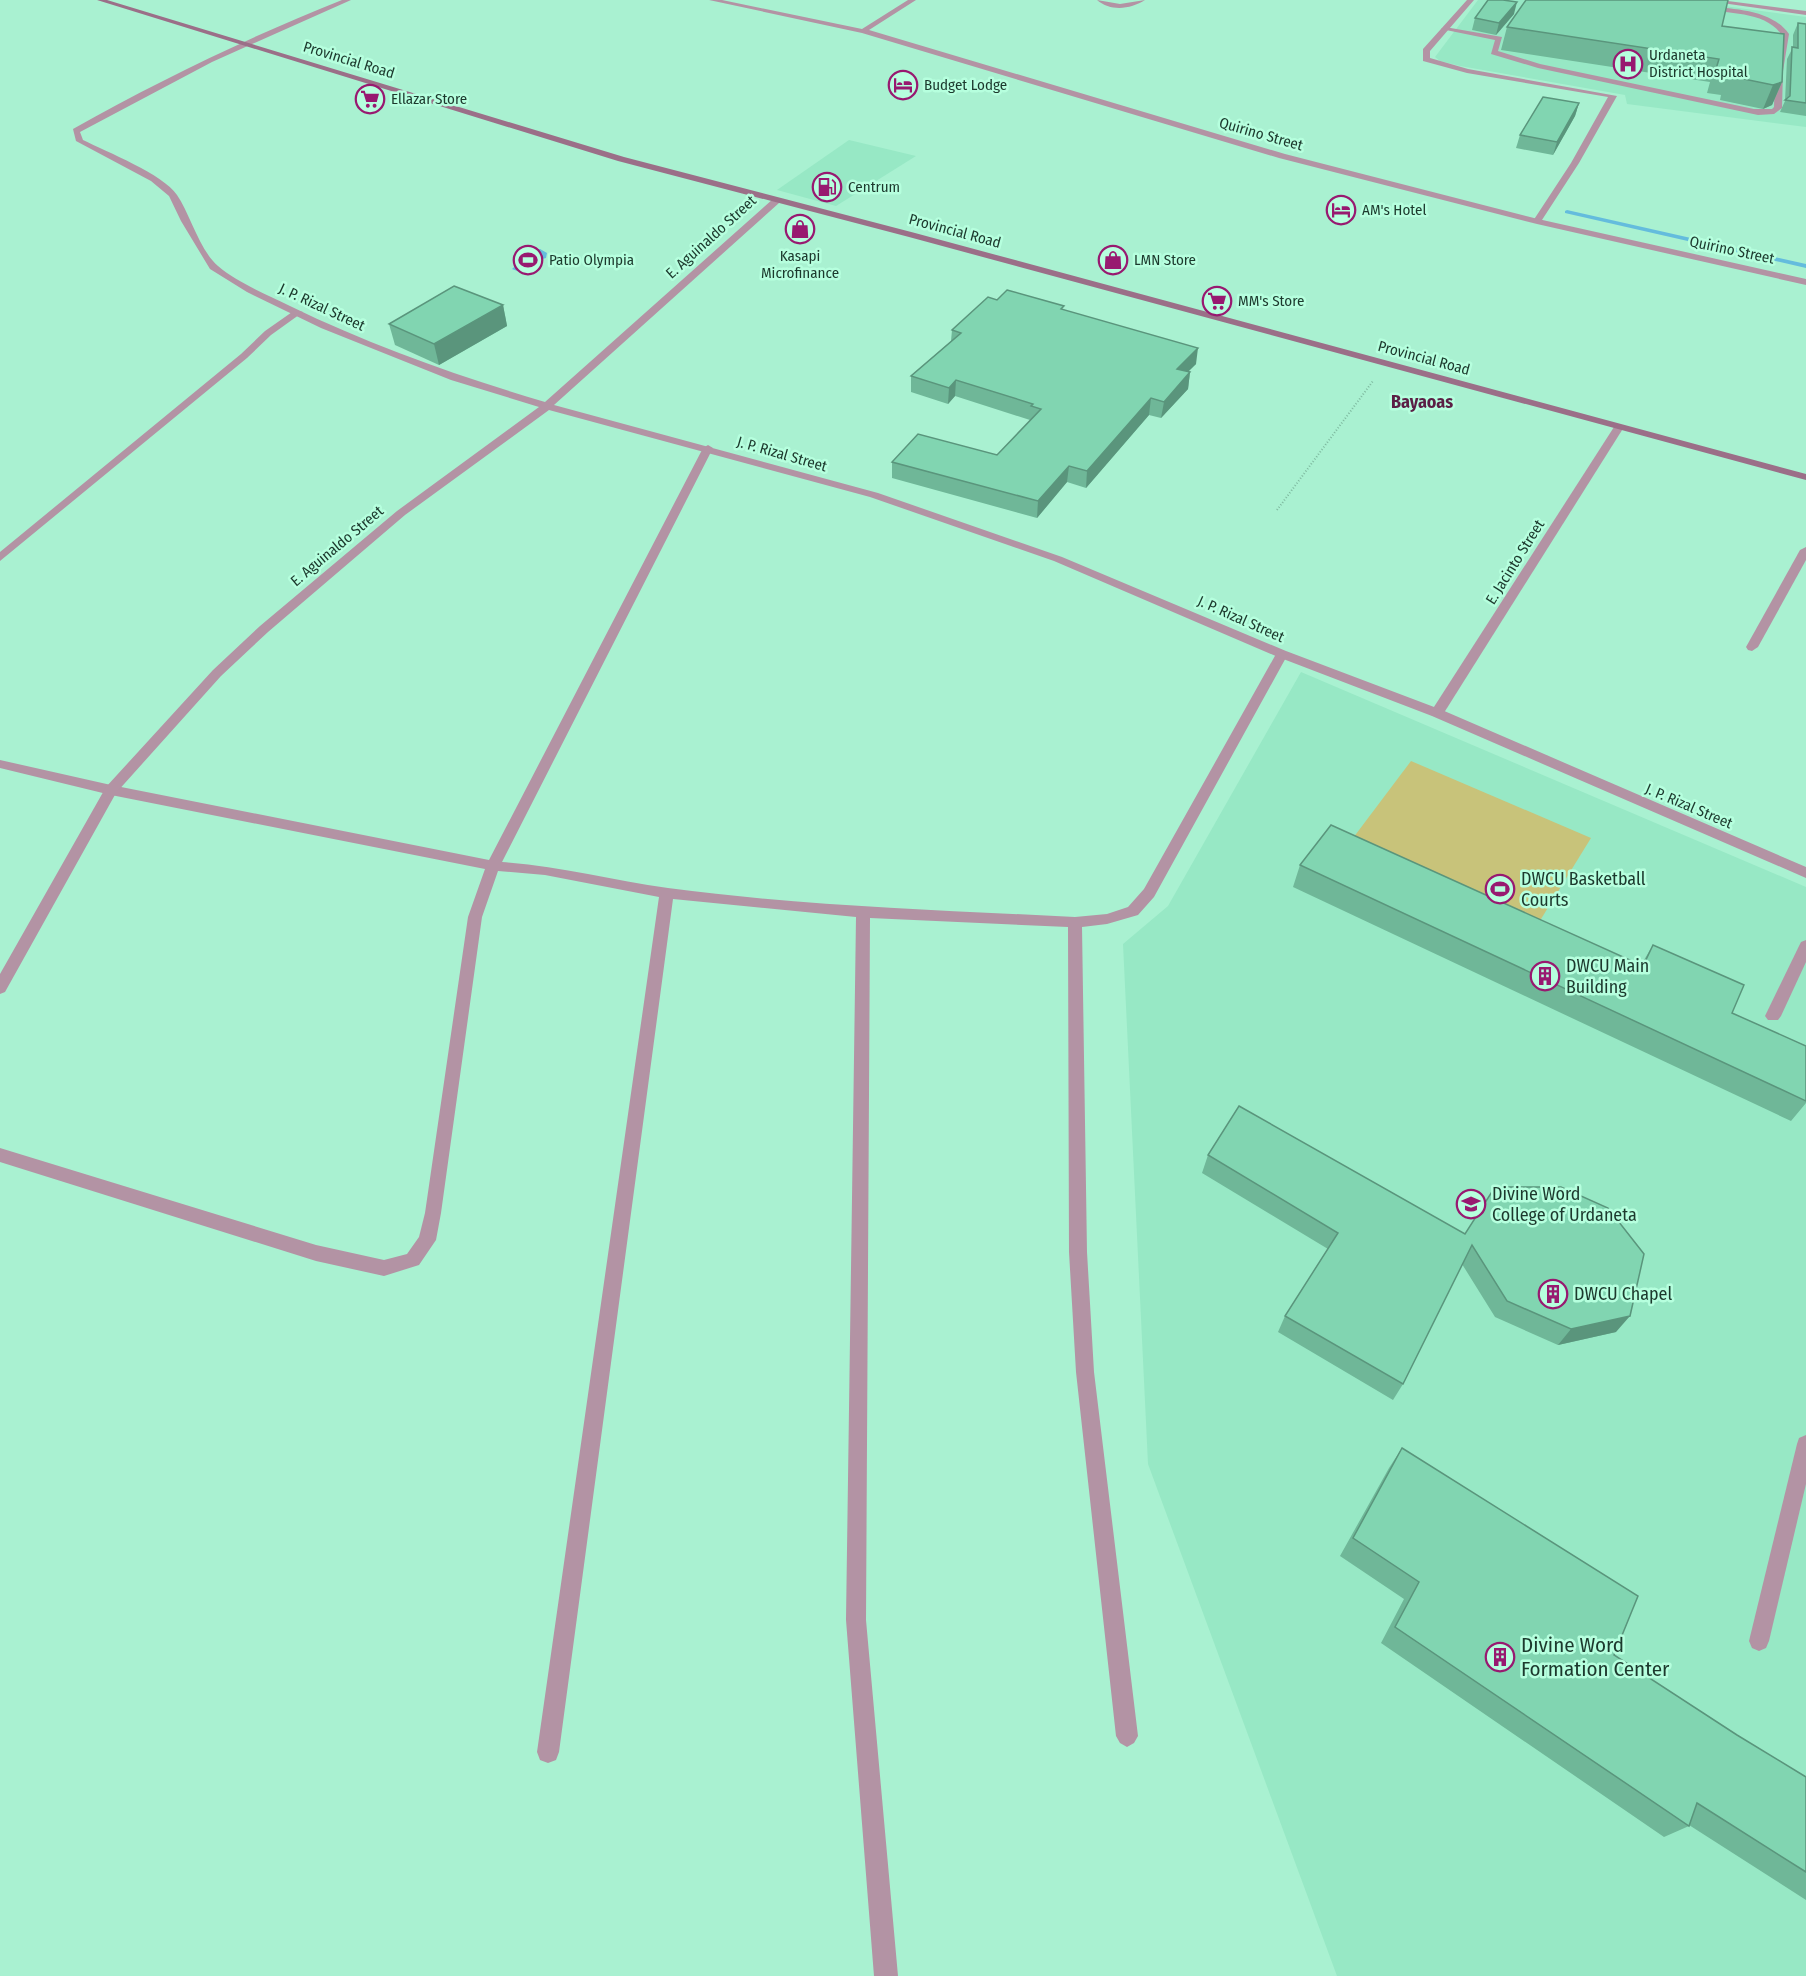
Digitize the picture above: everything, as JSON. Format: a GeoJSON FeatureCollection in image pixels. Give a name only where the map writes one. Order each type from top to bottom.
{"type":"FeatureCollection","features":[{"type":"Feature","properties":{"kind":"main road","name":"Provincial Road"},"geometry":{"type":"LineString","coordinates":[[99,0],[621,159],[912,235],[1806,477]]}},
{"type":"Feature","properties":{"kind":"street","name":"J. P. Rizal Street"},"geometry":{"type":"LineString","coordinates":[[348,0],[246,44],[109,111],[76,131],[80,141],[154,179],[173,195],[184,221],[213,267],[250,290],[334,330],[455,378],[547,406],[874,495],[1058,559],[1282,654],[1437,713],[1806,873]]}},
{"type":"Feature","properties":{"kind":"street","name":"Quirino Street"},"geometry":{"type":"LineString","coordinates":[[712,0],[863,31],[1282,156],[1537,221],[1806,282]]}},
{"type":"Feature","properties":{"kind":"street"},"geometry":{"type":"LineString","coordinates":[[863,31],[914,0]]}},
{"type":"Feature","properties":{"kind":"street"},"geometry":{"type":"LineString","coordinates":[[1100,0],[1115,7],[1142,0]]}},
{"type":"Feature","properties":{"kind":"street"},"geometry":{"type":"LineString","coordinates":[[1471,0],[1426,51],[1426,58],[1467,71],[1613,96]]}},
{"type":"Feature","properties":{"kind":"street"},"geometry":{"type":"LineString","coordinates":[[1704,0],[1806,13]]}},
{"type":"Feature","properties":{"kind":"street"},"geometry":{"type":"LineString","coordinates":[[1506,31],[1499,39],[1494,52],[1538,66],[1746,110],[1770,114],[1775,112],[1778,108],[1779,71],[1785,34],[1783,29],[1773,22],[1746,14],[1691,6]]}},
{"type":"Feature","properties":{"kind":"street"},"geometry":{"type":"LineString","coordinates":[[1445,29],[1499,39]]}},
{"type":"Feature","properties":{"kind":"street"},"geometry":{"type":"LineString","coordinates":[[1537,221],[1575,163],[1620,84]]}},
{"type":"Feature","properties":{"kind":"street","name":"E. Aguinaldo Street"},"geometry":{"type":"LineString","coordinates":[[0,988],[111,790],[217,674],[264,629],[400,513],[547,406],[776,201]]}},
{"type":"Feature","properties":{"kind":"street"},"geometry":{"type":"LineString","coordinates":[[0,558],[244,356],[268,333],[298,312]]}},
{"type":"Feature","properties":{"kind":"street","name":"E. Jacinto Street"},"geometry":{"type":"LineString","coordinates":[[1437,713],[1619,427]]}},
{"type":"Feature","properties":{"kind":"street"},"geometry":{"type":"LineString","coordinates":[[0,1155],[316,1253],[384,1268],[413,1260],[427,1240],[431,1222],[475,917],[493,866],[708,448]]}},
{"type":"Feature","properties":{"kind":"street"},"geometry":{"type":"LineString","coordinates":[[1752,647],[1806,550]]}},
{"type":"Feature","properties":{"kind":"street"},"geometry":{"type":"LineString","coordinates":[[0,764],[111,790],[493,866],[545,870],[667,893],[863,912],[1075,922],[1107,919],[1133,911],[1149,893],[1282,654]]}},
{"type":"Feature","properties":{"kind":"street"},"geometry":{"type":"LineString","coordinates":[[548,1752],[667,893]]}},
{"type":"Feature","properties":{"kind":"street"},"geometry":{"type":"LineString","coordinates":[[863,912],[856,1620],[886,1976]]}},
{"type":"Feature","properties":{"kind":"street"},"geometry":{"type":"LineString","coordinates":[[1075,922],[1078,1252],[1085,1372],[1128,1736]]}},
{"type":"Feature","properties":{"kind":"street"},"geometry":{"type":"LineString","coordinates":[[1773,1016],[1806,945]]}},
{"type":"Feature","properties":{"kind":"street"},"geometry":{"type":"LineString","coordinates":[[1759,1641],[1806,1444]]}},
{"type":"Feature","properties":{"kind":"path"},"geometry":{"type":"LineString","coordinates":[[1277,510],[1386,364]]}},
{"type":"Feature","properties":{"kind":"shaded area","name":"Urdaneta District Hospital"},"geometry":{"type":"Polygon","coordinates":[[[1478,0],[1679,0],[1806,17],[1806,127],[1627,104],[1625,95],[1440,61],[1435,57],[1478,0]]]}},
{"type":"Feature","properties":{"kind":"shaded area"},"geometry":{"type":"Polygon","coordinates":[[[849,140],[916,156],[836,206],[777,190],[849,140]]]}},
{"type":"Feature","properties":{"kind":"shaded area","name":"Divine Word College of Urdaneta"},"geometry":{"type":"Polygon","coordinates":[[[1301,672],[1806,887],[1806,1976],[1337,1976],[1148,1464],[1123,944],[1168,906],[1301,672]]]}},
{"type":"Feature","properties":{"kind":"shaded area","name":"DWCU Basketball Courts"},"geometry":{"type":"Polygon","coordinates":[[[1411,761],[1591,838],[1533,932],[1347,846],[1411,761]]]}},
{"type":"Feature","properties":{"kind":"water","name":"Patio Olympia"},"geometry":{"type":"Polygon","coordinates":[[[540,249],[547,253],[546,258],[532,262],[526,270],[520,272],[512,269],[523,259],[524,254],[540,249]]]}},
{"type":"Feature","properties":{"kind":"building"},"geometry":{"type":"Polygon","coordinates":[[[1488,0],[1517,2],[1499,23],[1475,18],[1488,0]]]}},
{"type":"Feature","properties":{"kind":"building"},"geometry":{"type":"Polygon","coordinates":[[[1526,0],[1728,0],[1722,26],[1784,34],[1782,82],[1773,85],[1729,76],[1730,71],[1716,69],[1719,59],[1507,27],[1526,0]]]}},
{"type":"Feature","properties":{"kind":"building"},"geometry":{"type":"Polygon","coordinates":[[[1798,23],[1806,24],[1806,103],[1785,100],[1790,96],[1792,47],[1798,48],[1798,23]]]}},
{"type":"Feature","properties":{"kind":"building"},"geometry":{"type":"Polygon","coordinates":[[[1543,97],[1579,103],[1557,142],[1520,135],[1543,97]]]}},
{"type":"Feature","properties":{"kind":"building"},"geometry":{"type":"Polygon","coordinates":[[[454,286],[503,305],[434,344],[389,324],[454,286]]]}},
{"type":"Feature","properties":{"kind":"building"},"geometry":{"type":"Polygon","coordinates":[[[1007,290],[1064,306],[1061,309],[1198,348],[1177,369],[1190,372],[1164,402],[1151,398],[1087,471],[1069,466],[1038,501],[892,462],[918,434],[997,455],[1041,409],[1031,406],[1033,404],[956,380],[949,388],[911,376],[961,333],[952,330],[988,297],[997,300],[1007,290]]]}},
{"type":"Feature","properties":{"kind":"building"},"geometry":{"type":"Polygon","coordinates":[[[1331,825],[1643,966],[1653,945],[1744,985],[1732,1013],[1806,1046],[1806,1101],[1300,865],[1331,825]]]}},
{"type":"Feature","properties":{"kind":"building"},"geometry":{"type":"Polygon","coordinates":[[[1239,1106],[1465,1234],[1495,1187],[1561,1187],[1608,1208],[1644,1254],[1630,1316],[1571,1329],[1507,1301],[1472,1245],[1403,1384],[1285,1316],[1338,1233],[1208,1155],[1239,1106]]]}},
{"type":"Feature","properties":{"kind":"building","name":"Divine Word Formation Center"},"geometry":{"type":"Polygon","coordinates":[[[1402,1448],[1638,1596],[1614,1655],[1806,1777],[1806,1872],[1697,1803],[1689,1826],[1395,1627],[1419,1582],[1353,1538],[1402,1448]]]}},
{"type":"Feature","properties":{"kind":"waterway"},"geometry":{"type":"LineString","coordinates":[[1567,212],[1806,266]]}},
{"type":"Feature","properties":{"kind":"place","name":"Urdaneta District Hospital"},"geometry":{"type":"Point","coordinates":[1628,64]}},
{"type":"Feature","properties":{"kind":"place","name":"Budget Lodge"},"geometry":{"type":"Point","coordinates":[903,85]}},
{"type":"Feature","properties":{"kind":"place","name":"Ellazar Store"},"geometry":{"type":"Point","coordinates":[370,99]}},
{"type":"Feature","properties":{"kind":"place","name":"Centrum"},"geometry":{"type":"Point","coordinates":[827,187]}},
{"type":"Feature","properties":{"kind":"place","name":"AM's Hotel"},"geometry":{"type":"Point","coordinates":[1341,210]}},
{"type":"Feature","properties":{"kind":"place","name":"Kasapi Microfinance"},"geometry":{"type":"Point","coordinates":[800,229]}},
{"type":"Feature","properties":{"kind":"place","name":"Patio Olympia"},"geometry":{"type":"Point","coordinates":[528,260]}},
{"type":"Feature","properties":{"kind":"place","name":"LMN Store"},"geometry":{"type":"Point","coordinates":[1113,260]}},
{"type":"Feature","properties":{"kind":"place","name":"MM's Store"},"geometry":{"type":"Point","coordinates":[1217,301]}},
{"type":"Feature","properties":{"kind":"place","name":"DWCU Basketball Courts"},"geometry":{"type":"Point","coordinates":[1500,889]}},
{"type":"Feature","properties":{"kind":"place","name":"DWCU Main Building"},"geometry":{"type":"Point","coordinates":[1545,976]}},
{"type":"Feature","properties":{"kind":"place","name":"Divine Word College of Urdaneta"},"geometry":{"type":"Point","coordinates":[1471,1204]}},
{"type":"Feature","properties":{"kind":"place","name":"DWCU Chapel"},"geometry":{"type":"Point","coordinates":[1553,1294]}},
{"type":"Feature","properties":{"kind":"place","name":"Divine Word Formation Center"},"geometry":{"type":"Point","coordinates":[1500,1657]}},
{"type":"Feature","properties":{"kind":"district","name":"Bayaoas"},"geometry":{"type":"Point","coordinates":[1422,402]}}]}
